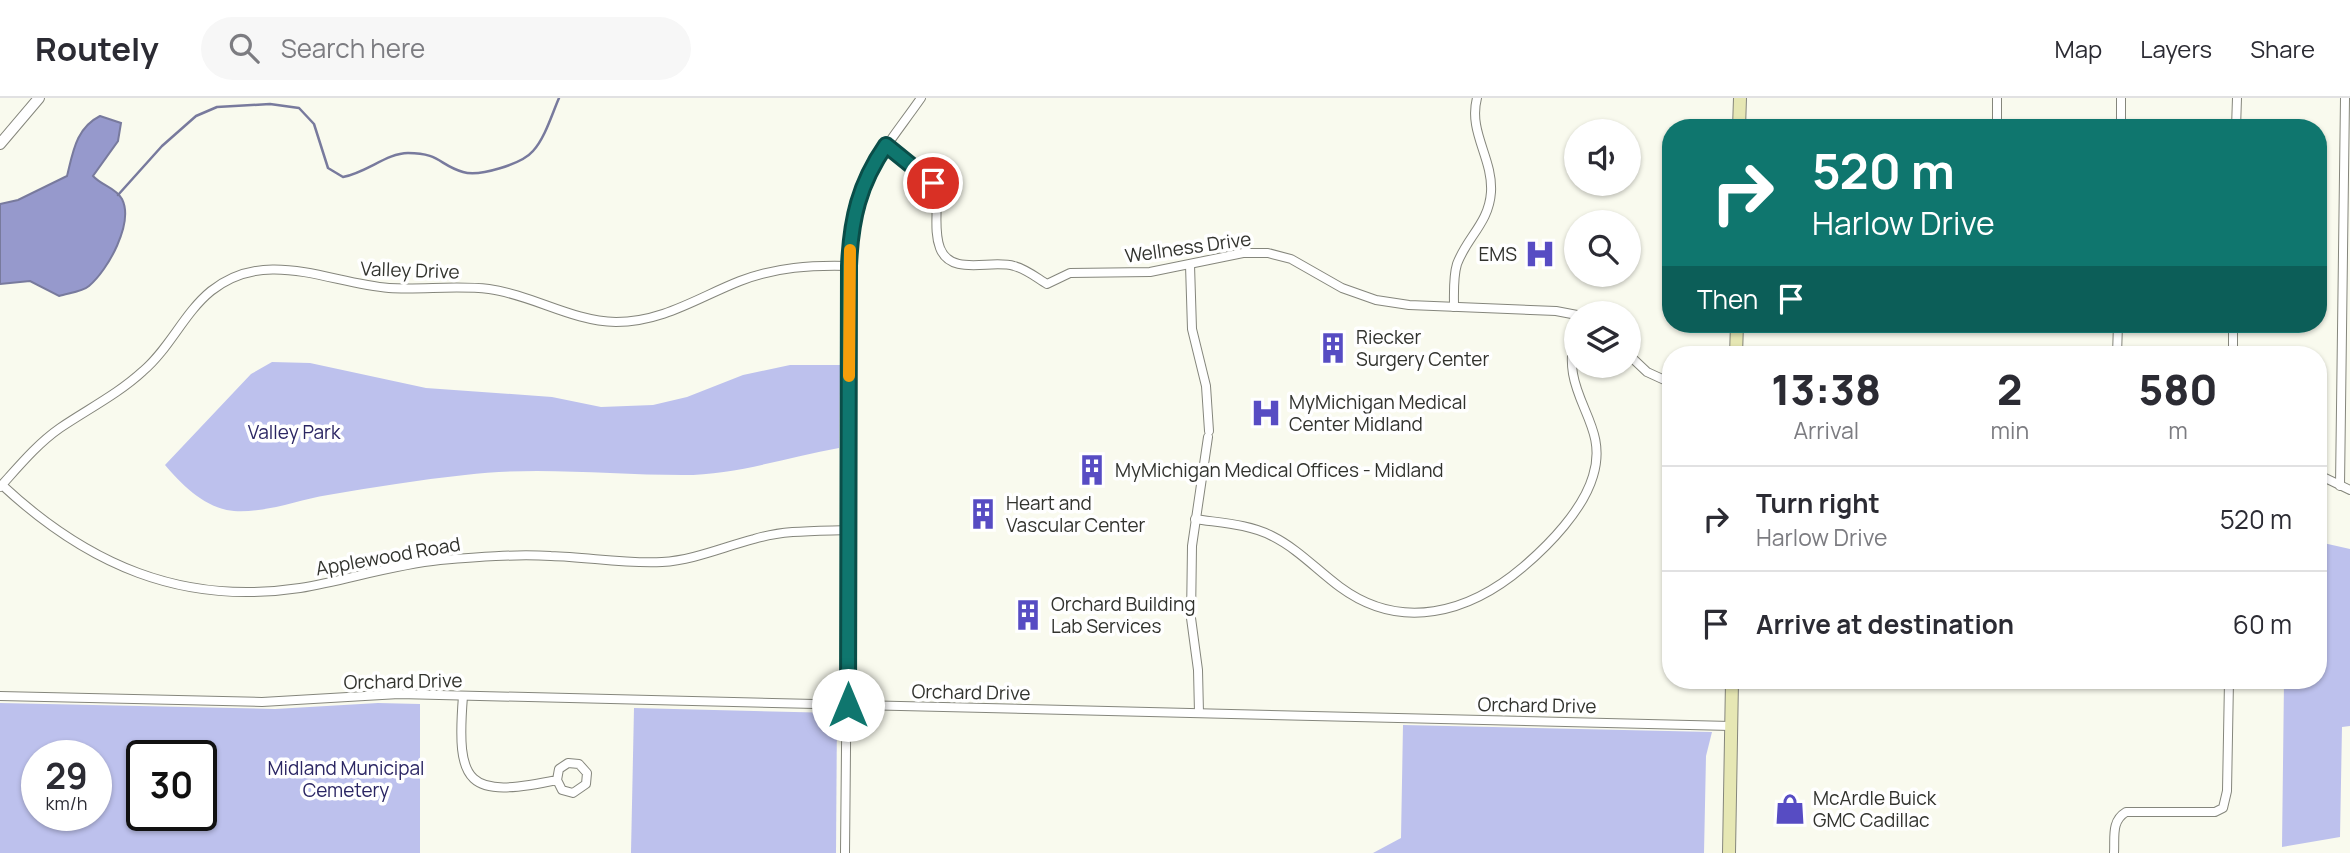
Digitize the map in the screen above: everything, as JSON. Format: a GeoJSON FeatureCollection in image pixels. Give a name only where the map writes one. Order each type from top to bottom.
{"type":"FeatureCollection","features":[{"type":"Feature","properties":{"kind":"main road"},"geometry":{"type":"LineString","coordinates":[[1739,119],[1740,98]]}},
{"type":"Feature","properties":{"kind":"main road"},"geometry":{"type":"LineString","coordinates":[[1729,853],[1732,689]]}},
{"type":"Feature","properties":{"kind":"street"},"geometry":{"type":"LineString","coordinates":[[0,144],[39,98]]}},
{"type":"Feature","properties":{"kind":"street"},"geometry":{"type":"LineString","coordinates":[[845,853],[849,266],[852,224],[859,194],[870,168],[920,98]]}},
{"type":"Feature","properties":{"kind":"street"},"geometry":{"type":"LineString","coordinates":[[1454,307],[1457,264],[1482,226],[1491,194],[1490,173],[1476,132],[1477,98]]}},
{"type":"Feature","properties":{"kind":"street"},"geometry":{"type":"LineString","coordinates":[[1997,98],[1997,119]]}},
{"type":"Feature","properties":{"kind":"street"},"geometry":{"type":"LineString","coordinates":[[2121,98],[2121,119]]}},
{"type":"Feature","properties":{"kind":"street"},"geometry":{"type":"LineString","coordinates":[[2236,119],[2237,98]]}},
{"type":"Feature","properties":{"kind":"street"},"geometry":{"type":"LineString","coordinates":[[2340,486],[2347,206],[2345,98]]}},
{"type":"Feature","properties":{"kind":"street","name":"Wellness Drive"},"geometry":{"type":"LineString","coordinates":[[886,145],[933,183],[936,192],[939,245],[946,259],[964,264],[1017,266],[1047,284],[1070,273],[1150,272],[1243,253],[1268,253],[1291,258],[1342,288],[1364,297],[1399,304],[1564,313]]}},
{"type":"Feature","properties":{"kind":"street"},"geometry":{"type":"LineString","coordinates":[[1190,265],[1192,329],[1206,386],[1208,434],[1195,519],[1191,618],[1198,670],[1199,713]]}},
{"type":"Feature","properties":{"kind":"street","name":"Valley Drive"},"geometry":{"type":"LineString","coordinates":[[1,486],[44,440],[104,402],[143,371],[166,349],[196,305],[212,290],[258,270],[299,269],[366,286],[501,291],[580,317],[615,322],[667,314],[761,274],[806,266],[849,266]]}},
{"type":"Feature","properties":{"kind":"street"},"geometry":{"type":"LineString","coordinates":[[1641,366],[1662,379]]}},
{"type":"Feature","properties":{"kind":"street"},"geometry":{"type":"LineString","coordinates":[[1195,519],[1247,527],[1272,536],[1354,596],[1388,610],[1437,612],[1476,600],[1527,564],[1576,508],[1591,483],[1596,462],[1596,439],[1573,378]]}},
{"type":"Feature","properties":{"kind":"street"},"geometry":{"type":"LineString","coordinates":[[2327,479],[2350,490]]}},
{"type":"Feature","properties":{"kind":"street","name":"Applewood Road"},"geometry":{"type":"LineString","coordinates":[[1,486],[48,526],[98,557],[156,580],[240,593],[302,588],[373,571],[455,559],[517,555],[631,562],[679,561],[785,533],[848,530]]}},
{"type":"Feature","properties":{"kind":"street"},"geometry":{"type":"LineString","coordinates":[[2115,853],[2118,817],[2126,812],[2215,812],[2226,801],[2229,689]]}},
{"type":"Feature","properties":{"kind":"street","name":"Orchard Drive"},"geometry":{"type":"LineString","coordinates":[[0,696],[262,702],[399,694],[1731,726]]}},
{"type":"Feature","properties":{"kind":"street"},"geometry":{"type":"LineString","coordinates":[[463,696],[461,758],[468,773],[480,783],[507,788],[557,780]]}},
{"type":"Feature","properties":{"kind":"green space","name":"Valley Park"},"geometry":{"type":"Polygon","coordinates":[[[272,362],[310,363],[426,388],[552,397],[601,407],[653,405],[687,397],[743,375],[790,365],[840,365],[839,448],[742,469],[703,474],[492,472],[362,489],[258,510],[234,511],[214,506],[187,488],[165,465],[251,374],[272,362]]]}},
{"type":"Feature","properties":{"kind":"green space"},"geometry":{"type":"Polygon","coordinates":[[[2327,544],[2350,549],[2350,726],[2342,727],[2340,837],[2282,847],[2284,689],[2327,689],[2327,544]]]}},
{"type":"Feature","properties":{"kind":"green space","name":"Midland Municipal Cemetery"},"geometry":{"type":"Polygon","coordinates":[[[0,703],[275,709],[378,703],[420,704],[420,853],[0,853],[0,703]]]}},
{"type":"Feature","properties":{"kind":"green space"},"geometry":{"type":"Polygon","coordinates":[[[634,708],[837,713],[836,853],[631,853],[634,708]]]}},
{"type":"Feature","properties":{"kind":"green space"},"geometry":{"type":"Polygon","coordinates":[[[1403,725],[1712,732],[1706,756],[1704,853],[1373,853],[1401,838],[1403,725]]]}},
{"type":"Feature","properties":{"kind":"shaded area"},"geometry":{"type":"Polygon","coordinates":[[[100,116],[121,123],[118,141],[93,176],[119,195],[125,209],[122,233],[111,258],[89,286],[59,296],[30,281],[0,284],[0,204],[18,200],[67,176],[81,134],[100,116]]]}},
{"type":"Feature","properties":{"kind":"waterway"},"geometry":{"type":"LineString","coordinates":[[118,195],[162,146],[196,116],[217,107],[270,104],[299,108],[314,124],[328,168],[343,177],[360,172],[392,156],[408,153],[427,155],[455,169],[470,173],[510,165],[527,156],[537,146],[559,98]]}},
{"type":"Feature","properties":{"kind":"slow traffic"},"geometry":{"type":"LineString","coordinates":[[849,376],[850,250]]}},
{"type":"Feature","properties":{"kind":"place","name":"EMS"},"geometry":{"type":"Point","coordinates":[1540,254]}},
{"type":"Feature","properties":{"kind":"place","name":"Riecker Surgery Center"},"geometry":{"type":"Point","coordinates":[1333,348]}},
{"type":"Feature","properties":{"kind":"place","name":"MyMichigan Medical Center Midland"},"geometry":{"type":"Point","coordinates":[1266,413]}},
{"type":"Feature","properties":{"kind":"place","name":"MyMichigan Medical Offices - Midland"},"geometry":{"type":"Point","coordinates":[1092,470]}},
{"type":"Feature","properties":{"kind":"place","name":"Heart and Vascular Center"},"geometry":{"type":"Point","coordinates":[983,514]}},
{"type":"Feature","properties":{"kind":"place","name":"Orchard Building Lab Services"},"geometry":{"type":"Point","coordinates":[1028,615]}},
{"type":"Feature","properties":{"kind":"place","name":"McArdle Buick GMC Cadillac"},"geometry":{"type":"Point","coordinates":[1790,809]}},
{"type":"Feature","properties":{"kind":"route"},"geometry":{"type":"LineString","coordinates":[[848,705],[849,266],[853,215],[870,168],[886,145],[933,183]]}}]}
